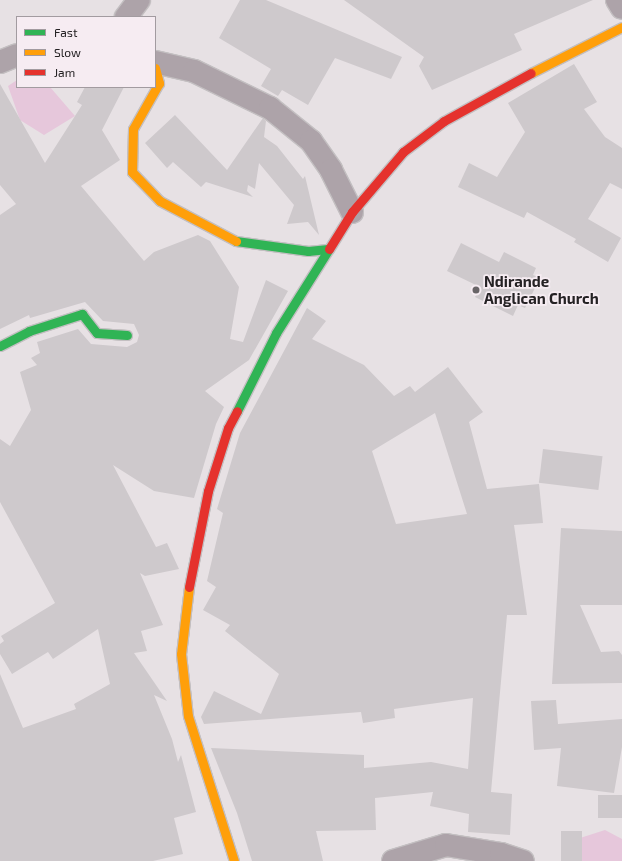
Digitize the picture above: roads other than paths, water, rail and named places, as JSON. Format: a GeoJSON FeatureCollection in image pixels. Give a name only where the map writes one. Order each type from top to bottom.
{"type":"FeatureCollection","features":[{"type":"Feature","properties":{"kind":"street"},"geometry":{"type":"LineString","coordinates":[[127,16],[139,0]]}},
{"type":"Feature","properties":{"kind":"street"},"geometry":{"type":"LineString","coordinates":[[617,0],[622,8]]}},
{"type":"Feature","properties":{"kind":"street"},"geometry":{"type":"LineString","coordinates":[[234,861],[188,716],[181,654],[189,589],[208,491],[228,428],[276,333],[328,249],[352,212],[403,152],[444,121],[572,50],[622,27]]}},
{"type":"Feature","properties":{"kind":"street"},"geometry":{"type":"LineString","coordinates":[[0,62],[16,55]]}},
{"type":"Feature","properties":{"kind":"street"},"geometry":{"type":"LineString","coordinates":[[156,62],[194,71],[270,108],[311,141],[331,170],[352,212]]}},
{"type":"Feature","properties":{"kind":"street"},"geometry":{"type":"LineString","coordinates":[[156,72],[159,83],[133,129],[132,172],[160,201],[238,242],[308,251],[328,249]]}},
{"type":"Feature","properties":{"kind":"street"},"geometry":{"type":"LineString","coordinates":[[0,346],[29,331],[82,314],[97,333],[127,335]]}},
{"type":"Feature","properties":{"kind":"street"},"geometry":{"type":"LineString","coordinates":[[393,861],[446,845],[501,854],[523,861]]}},
{"type":"Feature","properties":{"kind":"place","name":"Ndirande Anglican Church"},"geometry":{"type":"Point","coordinates":[476,290]}}]}
